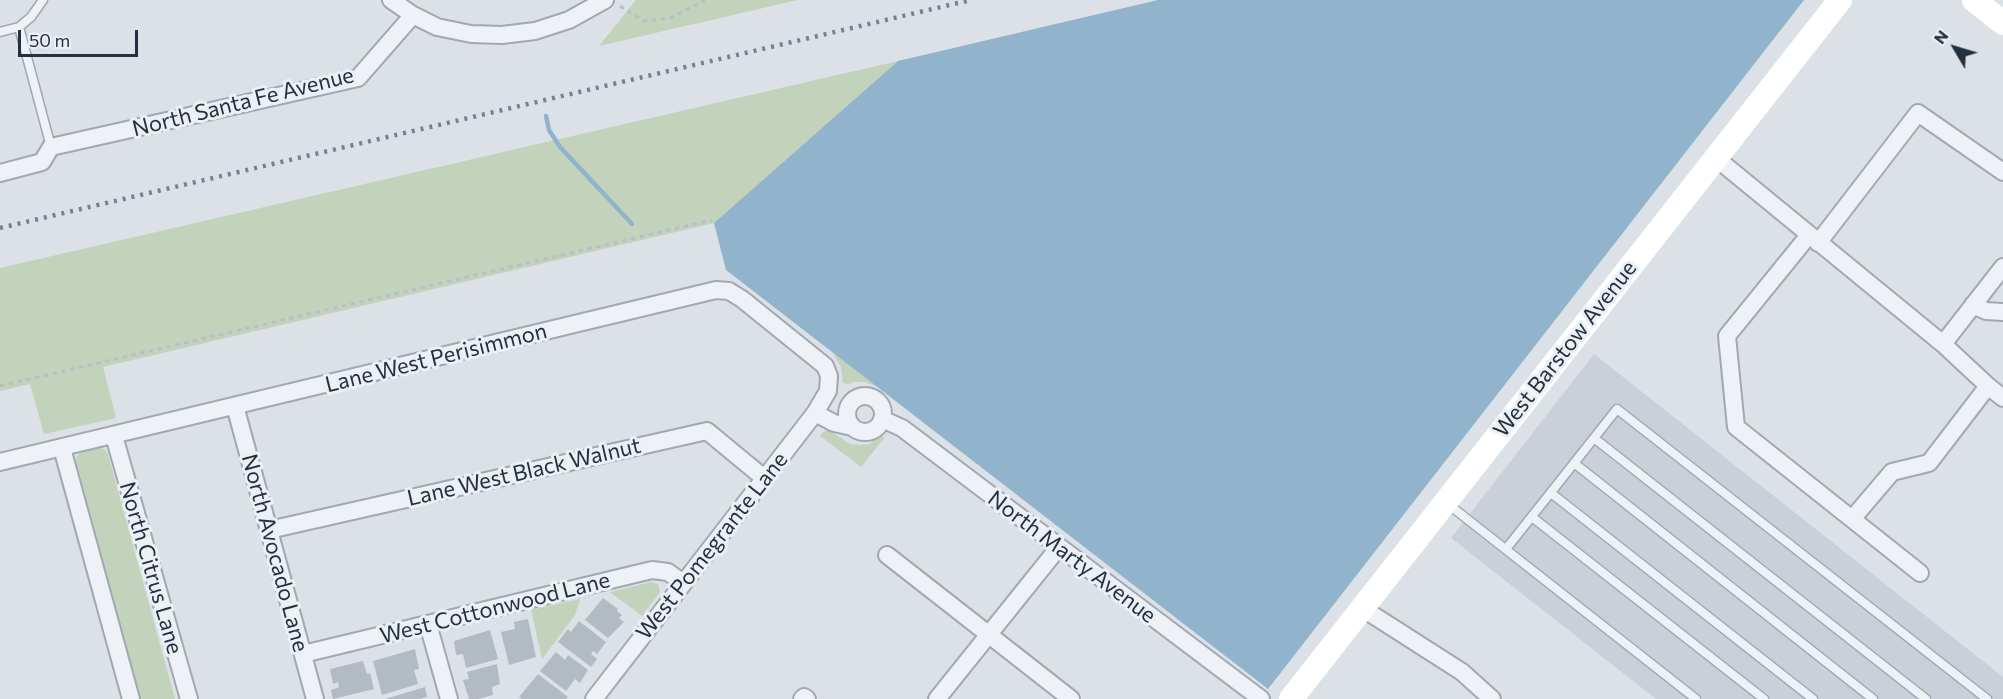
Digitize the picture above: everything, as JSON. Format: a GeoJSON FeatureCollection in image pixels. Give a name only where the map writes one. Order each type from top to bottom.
{"type":"FeatureCollection","features":[{"type":"Feature","properties":{"kind":"street"},"geometry":{"type":"LineString","coordinates":[[391,0],[437,27],[471,34],[502,35],[535,31],[612,3]]}},
{"type":"Feature","properties":{"kind":"street","name":"West Barstow Avenue"},"geometry":{"type":"LineString","coordinates":[[1291,699],[1840,0]]}},
{"type":"Feature","properties":{"kind":"street"},"geometry":{"type":"LineString","coordinates":[[1974,0],[2003,23]]}},
{"type":"Feature","properties":{"kind":"street","name":"North Santa Fe Avenue"},"geometry":{"type":"LineString","coordinates":[[0,173],[42,162],[51,147],[358,78],[413,15]]}},
{"type":"Feature","properties":{"kind":"street"},"geometry":{"type":"LineString","coordinates":[[1920,573],[1736,427],[1727,336],[1814,239],[1918,113],[2003,172]]}},
{"type":"Feature","properties":{"kind":"street"},"geometry":{"type":"LineString","coordinates":[[1716,158],[1943,344],[2003,398]]}},
{"type":"Feature","properties":{"kind":"street"},"geometry":{"type":"LineString","coordinates":[[1943,344],[2003,267]]}},
{"type":"Feature","properties":{"kind":"street","name":"Lane West Perisimmon"},"geometry":{"type":"LineString","coordinates":[[0,462],[716,290],[729,291],[742,299],[817,358],[825,366],[829,376],[828,391]]}},
{"type":"Feature","properties":{"kind":"street"},"geometry":{"type":"LineString","coordinates":[[1973,305],[1986,311],[2003,312]]}},
{"type":"Feature","properties":{"kind":"street"},"geometry":{"type":"LineString","coordinates":[[1852,519],[1892,472],[1929,463],[1988,386]]}},
{"type":"Feature","properties":{"kind":"street","name":"North Marty Avenue"},"geometry":{"type":"LineString","coordinates":[[828,391],[843,392],[859,398],[871,397],[876,400],[883,410],[882,418],[902,428],[1261,699]]}},
{"type":"Feature","properties":{"kind":"street","name":"West Pomegrante Lane"},"geometry":{"type":"LineString","coordinates":[[594,699],[815,413],[828,391]]}},
{"type":"Feature","properties":{"kind":"street"},"geometry":{"type":"LineString","coordinates":[[852,427],[847,411],[849,405],[859,398]]}},
{"type":"Feature","properties":{"kind":"street","name":"North Avocado Lane"},"geometry":{"type":"LineString","coordinates":[[236,406],[315,699]]}},
{"type":"Feature","properties":{"kind":"street"},"geometry":{"type":"LineString","coordinates":[[815,413],[834,423],[852,427],[861,432],[878,428],[882,418]]}},
{"type":"Feature","properties":{"kind":"street","name":"Lane West Black Walnut"},"geometry":{"type":"LineString","coordinates":[[269,530],[707,431],[764,477]]}},
{"type":"Feature","properties":{"kind":"street","name":"North Citrus Lane"},"geometry":{"type":"LineString","coordinates":[[114,436],[189,699]]}},
{"type":"Feature","properties":{"kind":"street"},"geometry":{"type":"LineString","coordinates":[[62,448],[131,699]]}},
{"type":"Feature","properties":{"kind":"street"},"geometry":{"type":"LineString","coordinates":[[937,699],[1059,548]]}},
{"type":"Feature","properties":{"kind":"street"},"geometry":{"type":"LineString","coordinates":[[887,555],[1071,699]]}},
{"type":"Feature","properties":{"kind":"street","name":"West Cottonwood Lane"},"geometry":{"type":"LineString","coordinates":[[303,654],[652,570],[668,572],[683,583]]}},
{"type":"Feature","properties":{"kind":"street"},"geometry":{"type":"LineString","coordinates":[[1362,608],[1462,672],[1492,699]]}},
{"type":"Feature","properties":{"kind":"street"},"geometry":{"type":"LineString","coordinates":[[428,624],[449,699]]}},
{"type":"Feature","properties":{"kind":"street"},"geometry":{"type":"LineString","coordinates":[[802,699],[804,697],[807,699]]}},
{"type":"Feature","properties":{"kind":"lane"},"geometry":{"type":"LineString","coordinates":[[0,32],[19,27],[31,17],[43,0]]}},
{"type":"Feature","properties":{"kind":"lane"},"geometry":{"type":"LineString","coordinates":[[19,27],[51,147]]}},
{"type":"Feature","properties":{"kind":"lane"},"geometry":{"type":"LineString","coordinates":[[1506,549],[1617,410],[1987,699]]}},
{"type":"Feature","properties":{"kind":"lane"},"geometry":{"type":"LineString","coordinates":[[1594,438],[1926,699]]}},
{"type":"Feature","properties":{"kind":"lane"},"geometry":{"type":"LineString","coordinates":[[1574,463],[1873,699]]}},
{"type":"Feature","properties":{"kind":"lane"},"geometry":{"type":"LineString","coordinates":[[1551,492],[1813,699]]}},
{"type":"Feature","properties":{"kind":"lane"},"geometry":{"type":"LineString","coordinates":[[1446,502],[1696,699]]}},
{"type":"Feature","properties":{"kind":"lane"},"geometry":{"type":"LineString","coordinates":[[1532,517],[1764,699]]}},
{"type":"Feature","properties":{"kind":"path"},"geometry":{"type":"LineString","coordinates":[[612,3],[644,21],[670,18],[705,0]]}},
{"type":"Feature","properties":{"kind":"path"},"geometry":{"type":"LineString","coordinates":[[0,386],[712,220]]}},
{"type":"Feature","properties":{"kind":"shaded area"},"geometry":{"type":"Polygon","coordinates":[[[1594,354],[2003,677],[2003,699],[1656,699],[1451,538],[1594,354]]]}},
{"type":"Feature","properties":{"kind":"green space"},"geometry":{"type":"Polygon","coordinates":[[[636,0],[798,0],[599,46],[636,0]]]}},
{"type":"Feature","properties":{"kind":"green space"},"geometry":{"type":"Polygon","coordinates":[[[898,61],[714,223],[103,367],[116,418],[44,434],[30,384],[0,391],[0,268],[898,61]]]}},
{"type":"Feature","properties":{"kind":"green space"},"geometry":{"type":"Polygon","coordinates":[[[832,351],[876,386],[864,382],[843,383],[841,367],[832,351]]]}},
{"type":"Feature","properties":{"kind":"green space"},"geometry":{"type":"Polygon","coordinates":[[[829,430],[850,444],[869,444],[879,436],[885,437],[861,467],[820,436],[829,430]]]}},
{"type":"Feature","properties":{"kind":"green space"},"geometry":{"type":"Polygon","coordinates":[[[104,449],[108,454],[175,699],[141,699],[76,461],[77,456],[82,452],[104,449]]]}},
{"type":"Feature","properties":{"kind":"green space"},"geometry":{"type":"Polygon","coordinates":[[[651,582],[658,584],[660,592],[642,616],[610,592],[651,582]]]}},
{"type":"Feature","properties":{"kind":"green space"},"geometry":{"type":"Polygon","coordinates":[[[580,599],[575,615],[542,659],[531,610],[580,599]]]}},
{"type":"Feature","properties":{"kind":"water"},"geometry":{"type":"Polygon","coordinates":[[[1158,0],[1804,0],[1268,689],[726,270],[714,223],[898,61],[1158,0]]]}},
{"type":"Feature","properties":{"kind":"building"},"geometry":{"type":"Polygon","coordinates":[[[603,598],[618,609],[617,611],[622,615],[619,618],[624,622],[608,638],[585,620],[603,598]]]}},
{"type":"Feature","properties":{"kind":"building"},"geometry":{"type":"Polygon","coordinates":[[[528,619],[536,657],[509,665],[501,632],[515,629],[514,622],[528,619]]]}},
{"type":"Feature","properties":{"kind":"building"},"geometry":{"type":"Polygon","coordinates":[[[579,621],[606,642],[597,654],[593,651],[591,654],[597,659],[591,667],[558,642],[568,629],[571,632],[579,621]]]}},
{"type":"Feature","properties":{"kind":"building"},"geometry":{"type":"Polygon","coordinates":[[[490,630],[498,659],[466,668],[463,654],[456,655],[454,641],[490,630]]]}},
{"type":"Feature","properties":{"kind":"building"},"geometry":{"type":"Polygon","coordinates":[[[415,649],[419,669],[414,670],[418,684],[382,695],[373,661],[415,649]]]}},
{"type":"Feature","properties":{"kind":"building"},"geometry":{"type":"Polygon","coordinates":[[[556,652],[565,660],[568,655],[588,670],[580,683],[575,679],[566,691],[540,671],[556,652]]]}},
{"type":"Feature","properties":{"kind":"building"},"geometry":{"type":"Polygon","coordinates":[[[363,661],[367,674],[370,673],[374,689],[333,699],[331,690],[339,687],[338,682],[333,684],[330,669],[363,661]]]}},
{"type":"Feature","properties":{"kind":"building"},"geometry":{"type":"Polygon","coordinates":[[[497,664],[500,684],[492,687],[493,695],[469,699],[463,680],[469,679],[467,672],[497,664]]]}},
{"type":"Feature","properties":{"kind":"building"},"geometry":{"type":"Polygon","coordinates":[[[538,674],[568,697],[566,699],[522,699],[519,697],[538,674]]]}},
{"type":"Feature","properties":{"kind":"building"},"geometry":{"type":"Polygon","coordinates":[[[425,687],[427,697],[385,699],[425,687]]]}},
{"type":"Feature","properties":{"kind":"waterway"},"geometry":{"type":"LineString","coordinates":[[546,116],[549,130],[560,147],[632,224]]}},
{"type":"Feature","properties":{"kind":"railway"},"geometry":{"type":"LineString","coordinates":[[0,228],[971,0]]}}]}
